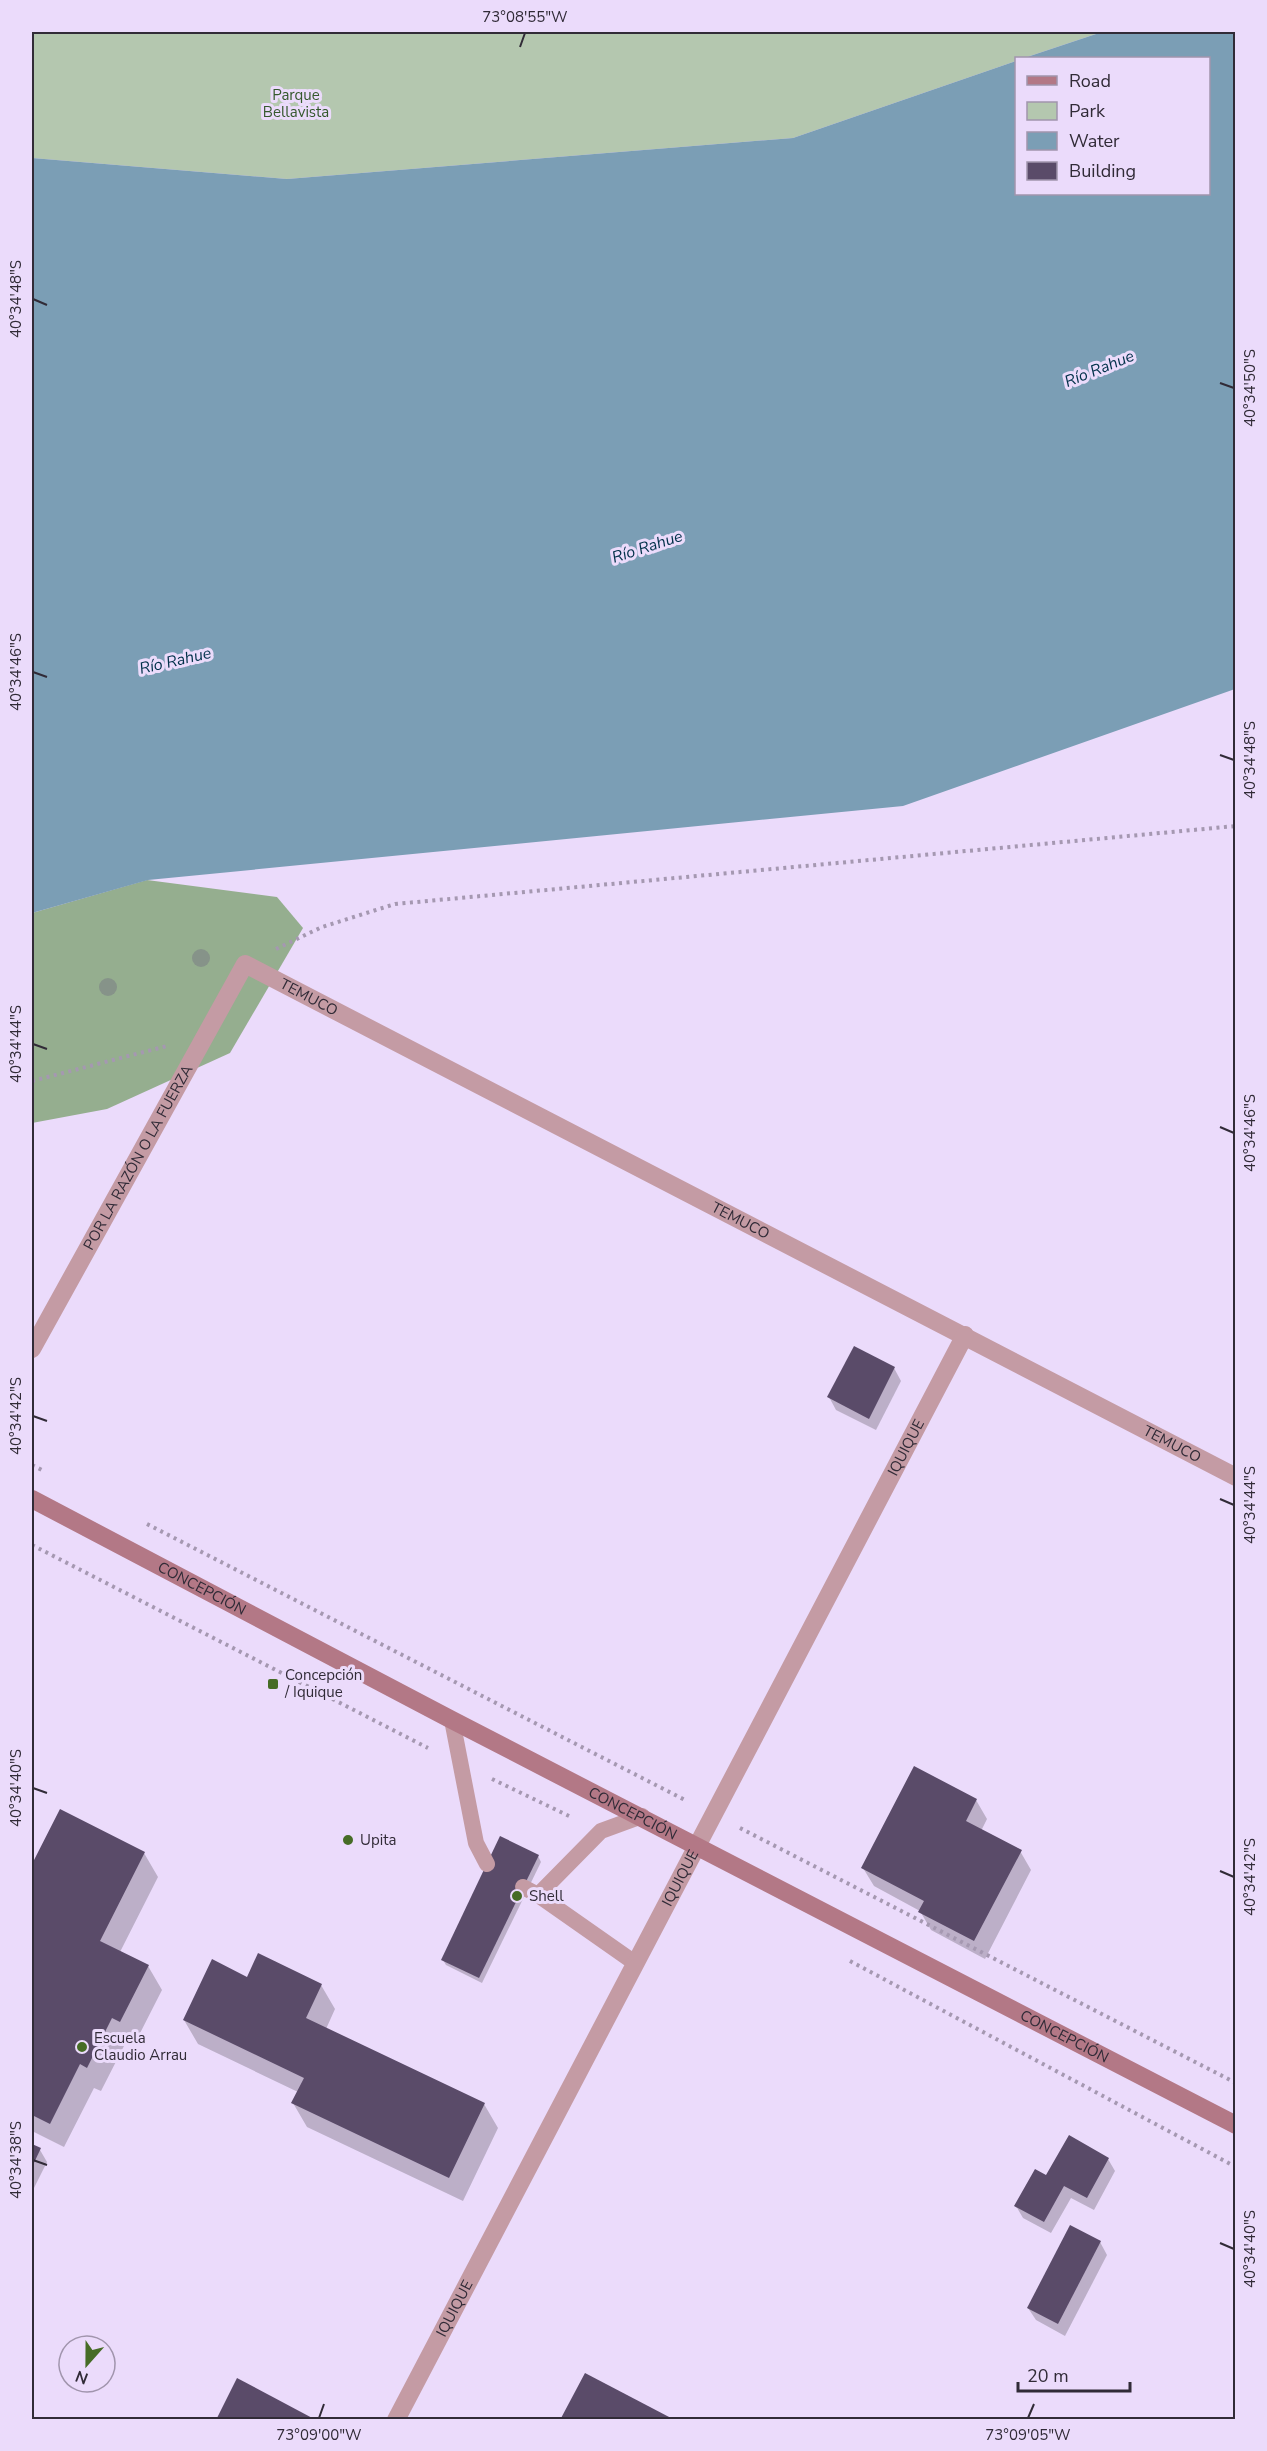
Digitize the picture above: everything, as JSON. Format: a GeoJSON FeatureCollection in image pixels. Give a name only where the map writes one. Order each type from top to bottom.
{"type":"FeatureCollection","features":[{"type":"Feature","properties":{"kind":"main road","name":"CONCEPCIÓN"},"geometry":{"type":"LineString","coordinates":[[32,1500],[1236,2125]]}},
{"type":"Feature","properties":{"kind":"street","name":"TEMUCO"},"geometry":{"type":"LineString","coordinates":[[245,964],[1236,1477]]}},
{"type":"Feature","properties":{"kind":"street","name":"POR LA RAZÓN O LA FUERZA"},"geometry":{"type":"LineString","coordinates":[[32,1350],[245,964]]}},
{"type":"Feature","properties":{"kind":"street","name":"IQUIQUE"},"geometry":{"type":"LineString","coordinates":[[396,2420],[964,1335]]}},
{"type":"Feature","properties":{"kind":"lane"},"geometry":{"type":"LineString","coordinates":[[452,1720],[476,1843],[487,1864]]}},
{"type":"Feature","properties":{"kind":"lane"},"geometry":{"type":"LineString","coordinates":[[635,1963],[531,1891],[601,1831],[642,1816]]}},
{"type":"Feature","properties":{"kind":"path"},"geometry":{"type":"LineString","coordinates":[[245,964],[322,927],[395,904],[1236,826]]}},
{"type":"Feature","properties":{"kind":"path"},"geometry":{"type":"LineString","coordinates":[[32,1081],[169,1046]]}},
{"type":"Feature","properties":{"kind":"path"},"geometry":{"type":"LineString","coordinates":[[32,1465],[53,1476]]}},
{"type":"Feature","properties":{"kind":"path"},"geometry":{"type":"LineString","coordinates":[[138,1519],[1236,2083]]}},
{"type":"Feature","properties":{"kind":"path"},"geometry":{"type":"LineString","coordinates":[[32,1545],[461,1764],[601,1831]]}},
{"type":"Feature","properties":{"kind":"path"},"geometry":{"type":"LineString","coordinates":[[839,1955],[1236,2167]]}},
{"type":"Feature","properties":{"kind":"green space","name":"Parque Bellavista"},"geometry":{"type":"Polygon","coordinates":[[[32,32],[1102,32],[1027,57],[1015,57],[1015,61],[793,138],[287,179],[32,158],[32,32]]]}},
{"type":"Feature","properties":{"kind":"green space"},"geometry":{"type":"Polygon","coordinates":[[[147,880],[277,897],[303,928],[230,1053],[107,1109],[32,1123],[32,913],[147,880]]]}},
{"type":"Feature","properties":{"kind":"water","name":"Río Rahue"},"geometry":{"type":"Polygon","coordinates":[[[1102,32],[1235,32],[1235,689],[903,806],[148,880],[32,913],[32,158],[287,179],[793,138],[1015,61],[1015,195],[1210,195],[1210,57],[1027,57],[1102,32]]]}},
{"type":"Feature","properties":{"kind":"building"},"geometry":{"type":"Polygon","coordinates":[[[854,1346],[895,1367],[869,1419],[827,1397],[854,1346]]]}},
{"type":"Feature","properties":{"kind":"building"},"geometry":{"type":"Polygon","coordinates":[[[914,1766],[977,1799],[966,1821],[1022,1850],[974,1941],[918,1912],[924,1901],[861,1868],[914,1766]]]}},
{"type":"Feature","properties":{"kind":"building"},"geometry":{"type":"Polygon","coordinates":[[[60,1809],[145,1852],[100,1941],[149,1965],[120,2022],[112,2018],[87,2068],[80,2064],[50,2124],[32,2115],[32,1864],[60,1809]]]}},
{"type":"Feature","properties":{"kind":"building"},"geometry":{"type":"Polygon","coordinates":[[[500,1836],[539,1855],[479,1978],[441,1960],[500,1836]]]}},
{"type":"Feature","properties":{"kind":"building"},"geometry":{"type":"Polygon","coordinates":[[[258,1953],[322,1984],[306,2018],[485,2103],[449,2178],[291,2103],[304,2078],[183,2020],[212,1959],[247,1977],[258,1953]]]}},
{"type":"Feature","properties":{"kind":"building"},"geometry":{"type":"Polygon","coordinates":[[[1069,2135],[1109,2158],[1087,2198],[1064,2186],[1044,2222],[1014,2206],[1035,2169],[1046,2175],[1069,2135]]]}},
{"type":"Feature","properties":{"kind":"building"},"geometry":{"type":"Polygon","coordinates":[[[32,2144],[41,2148],[32,2167],[32,2144]]]}},
{"type":"Feature","properties":{"kind":"building"},"geometry":{"type":"Polygon","coordinates":[[[1070,2225],[1101,2241],[1058,2324],[1027,2308],[1070,2225]]]}},
{"type":"Feature","properties":{"kind":"building"},"geometry":{"type":"Polygon","coordinates":[[[585,2373],[671,2418],[669,2420],[560,2420],[585,2373]]]}},
{"type":"Feature","properties":{"kind":"building"},"geometry":{"type":"Polygon","coordinates":[[[237,2378],[316,2420],[216,2420],[237,2378]]]}},
{"type":"Feature","properties":{"kind":"place","name":"Concepción / Iquique"},"geometry":{"type":"Point","coordinates":[273,1684]}},
{"type":"Feature","properties":{"kind":"place","name":"Upita"},"geometry":{"type":"Point","coordinates":[348,1840]}},
{"type":"Feature","properties":{"kind":"place","name":"Shell"},"geometry":{"type":"Point","coordinates":[517,1896]}},
{"type":"Feature","properties":{"kind":"place","name":"Escuela Claudio Arrau"},"geometry":{"type":"Point","coordinates":[82,2047]}}]}
